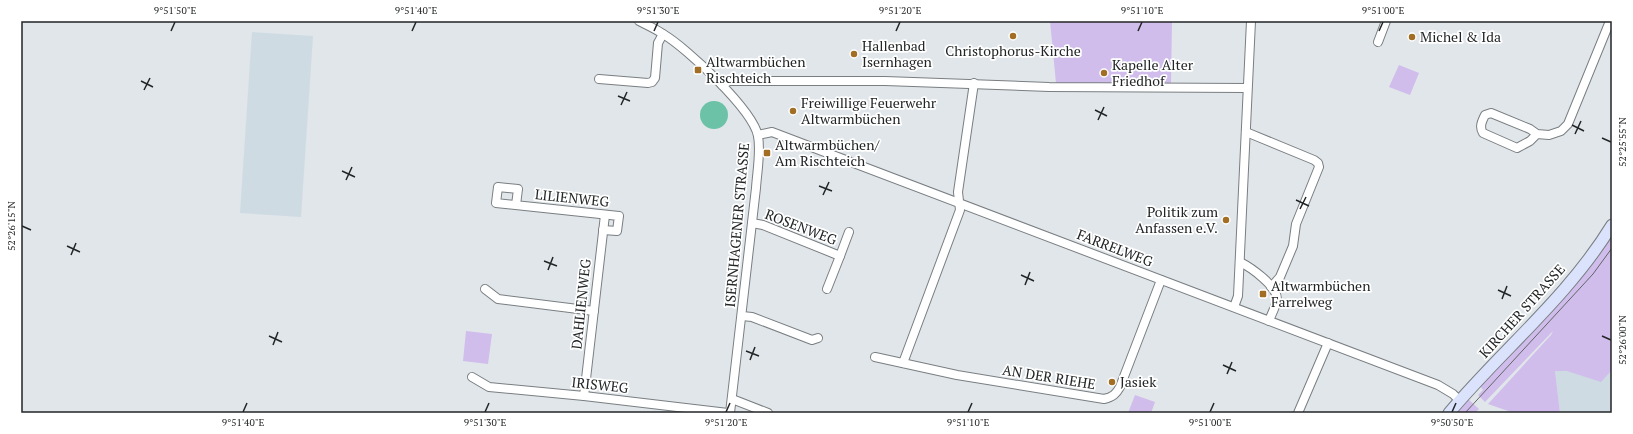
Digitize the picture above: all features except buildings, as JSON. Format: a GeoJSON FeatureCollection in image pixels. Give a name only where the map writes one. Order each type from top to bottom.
{"type":"FeatureCollection","features":[{"type":"Feature","properties":{"kind":"main road","name":"KIRCHER STRASSE"},"geometry":{"type":"LineString","coordinates":[[1449,413],[1551,304],[1582,266],[1612,225]]}},
{"type":"Feature","properties":{"kind":"street","name":"ISERNHAGENER STRASSE"},"geometry":{"type":"LineString","coordinates":[[639,21],[675,42],[722,85],[746,114],[758,135],[757,172],[752,223],[732,399],[729,413]]}},
{"type":"Feature","properties":{"kind":"street"},"geometry":{"type":"LineString","coordinates":[[1234,308],[1238,296],[1240,262],[1250,21]]}},
{"type":"Feature","properties":{"kind":"street"},"geometry":{"type":"LineString","coordinates":[[1378,42],[1386,21]]}},
{"type":"Feature","properties":{"kind":"street"},"geometry":{"type":"LineString","coordinates":[[1537,134],[1530,141],[1517,148],[1483,133],[1480,130],[1485,115],[1492,113],[1530,129],[1537,134],[1549,135],[1560,131],[1568,124],[1610,21]]}},
{"type":"Feature","properties":{"kind":"street"},"geometry":{"type":"LineString","coordinates":[[599,79],[648,83],[652,82],[655,78],[658,43],[663,34]]}},
{"type":"Feature","properties":{"kind":"street"},"geometry":{"type":"LineString","coordinates":[[722,85],[729,81],[885,81],[1049,86],[1247,88]]}},
{"type":"Feature","properties":{"kind":"street"},"geometry":{"type":"LineString","coordinates":[[903,363],[960,210],[958,192],[974,84]]}},
{"type":"Feature","properties":{"kind":"street","name":"FARRELWEG"},"geometry":{"type":"LineString","coordinates":[[758,135],[772,132],[1438,385],[1453,394],[1460,401]]}},
{"type":"Feature","properties":{"kind":"street"},"geometry":{"type":"LineString","coordinates":[[1246,132],[1314,160],[1318,163],[1319,167],[1296,224],[1293,246],[1280,277],[1271,287]]}},
{"type":"Feature","properties":{"kind":"street","name":"LILIENWEG"},"geometry":{"type":"LineString","coordinates":[[516,205],[619,216],[617,232],[603,230]]}},
{"type":"Feature","properties":{"kind":"street","name":"DAHLIENWEG"},"geometry":{"type":"LineString","coordinates":[[584,396],[605,215]]}},
{"type":"Feature","properties":{"kind":"street","name":"ROSENWEG"},"geometry":{"type":"LineString","coordinates":[[752,223],[763,225],[840,256]]}},
{"type":"Feature","properties":{"kind":"street","name":"ROSENWEG"},"geometry":{"type":"LineString","coordinates":[[827,289],[849,232]]}},
{"type":"Feature","properties":{"kind":"street"},"geometry":{"type":"LineString","coordinates":[[1240,262],[1253,269],[1276,294],[1277,300],[1269,321]]}},
{"type":"Feature","properties":{"kind":"street","name":"AN DER RIEHE"},"geometry":{"type":"LineString","coordinates":[[875,357],[967,377],[1104,399],[1111,397],[1116,393],[1120,386],[1161,280]]}},
{"type":"Feature","properties":{"kind":"street"},"geometry":{"type":"LineString","coordinates":[[485,289],[498,299],[594,311]]}},
{"type":"Feature","properties":{"kind":"street"},"geometry":{"type":"LineString","coordinates":[[742,316],[752,317],[812,340],[818,338]]}},
{"type":"Feature","properties":{"kind":"street"},"geometry":{"type":"LineString","coordinates":[[1298,413],[1328,343]]}},
{"type":"Feature","properties":{"kind":"street","name":"IRISWEG"},"geometry":{"type":"LineString","coordinates":[[472,377],[490,387],[584,396],[729,413]]}},
{"type":"Feature","properties":{"kind":"street"},"geometry":{"type":"LineString","coordinates":[[732,399],[768,413]]}},
{"type":"Feature","properties":{"kind":"shaded area"},"geometry":{"type":"Polygon","coordinates":[[[1050,21],[1172,21],[1171,83],[1056,83],[1050,21]]]}},
{"type":"Feature","properties":{"kind":"shaded area"},"geometry":{"type":"Polygon","coordinates":[[[252,32],[313,36],[301,217],[240,213],[252,32]]]}},
{"type":"Feature","properties":{"kind":"shaded area"},"geometry":{"type":"Polygon","coordinates":[[[1399,65],[1419,73],[1410,95],[1389,87],[1399,65]]]}},
{"type":"Feature","properties":{"kind":"shaded area"},"geometry":{"type":"Polygon","coordinates":[[[714,101],[724,105],[728,115],[724,125],[714,129],[704,125],[700,115],[704,105],[714,101]]]}},
{"type":"Feature","properties":{"kind":"shaded area"},"geometry":{"type":"Polygon","coordinates":[[[1612,233],[1611,371],[1601,382],[1567,371],[1555,371],[1560,413],[1514,413],[1488,404],[1553,331],[1485,402],[1478,395],[1483,390],[1480,386],[1612,233]]]}},
{"type":"Feature","properties":{"kind":"shaded area"},"geometry":{"type":"Polygon","coordinates":[[[466,331],[492,334],[488,364],[463,361],[466,331]]]}},
{"type":"Feature","properties":{"kind":"shaded area"},"geometry":{"type":"Polygon","coordinates":[[[1612,360],[1612,413],[1560,413],[1555,371],[1567,371],[1612,360]]]}},
{"type":"Feature","properties":{"kind":"shaded area"},"geometry":{"type":"Polygon","coordinates":[[[1135,395],[1155,402],[1151,413],[1128,413],[1135,395]]]}},
{"type":"Feature","properties":{"kind":"shaded area"},"geometry":{"type":"Polygon","coordinates":[[[1468,399],[1479,409],[1475,413],[1455,413],[1468,399]]]}},
{"type":"Feature","properties":{"kind":"tram line"},"geometry":{"type":"LineString","coordinates":[[1465,413],[1593,274],[1612,248]]}},
{"type":"Feature","properties":{"kind":"place","name":"Christophorus-Kirche"},"geometry":{"type":"Point","coordinates":[1013,36]}},
{"type":"Feature","properties":{"kind":"place","name":"Michel & Ida"},"geometry":{"type":"Point","coordinates":[1412,37]}},
{"type":"Feature","properties":{"kind":"place","name":"Hallenbad Isernhagen"},"geometry":{"type":"Point","coordinates":[854,54]}},
{"type":"Feature","properties":{"kind":"place","name":"Altwarmbüchen Rischteich"},"geometry":{"type":"Point","coordinates":[698,70]}},
{"type":"Feature","properties":{"kind":"place","name":"Kapelle Alter Friedhof"},"geometry":{"type":"Point","coordinates":[1104,73]}},
{"type":"Feature","properties":{"kind":"place","name":"Freiwillige Feuerwehr Altwarmbüchen"},"geometry":{"type":"Point","coordinates":[793,111]}},
{"type":"Feature","properties":{"kind":"place","name":"Altwarmbüchen/ Am Rischteich"},"geometry":{"type":"Point","coordinates":[767,153]}},
{"type":"Feature","properties":{"kind":"place","name":"Politik zum Anfassen e.V."},"geometry":{"type":"Point","coordinates":[1226,220]}},
{"type":"Feature","properties":{"kind":"place","name":"Altwarmbüchen Farrelweg"},"geometry":{"type":"Point","coordinates":[1263,294]}},
{"type":"Feature","properties":{"kind":"place","name":"Jasiek"},"geometry":{"type":"Point","coordinates":[1112,382]}}]}
